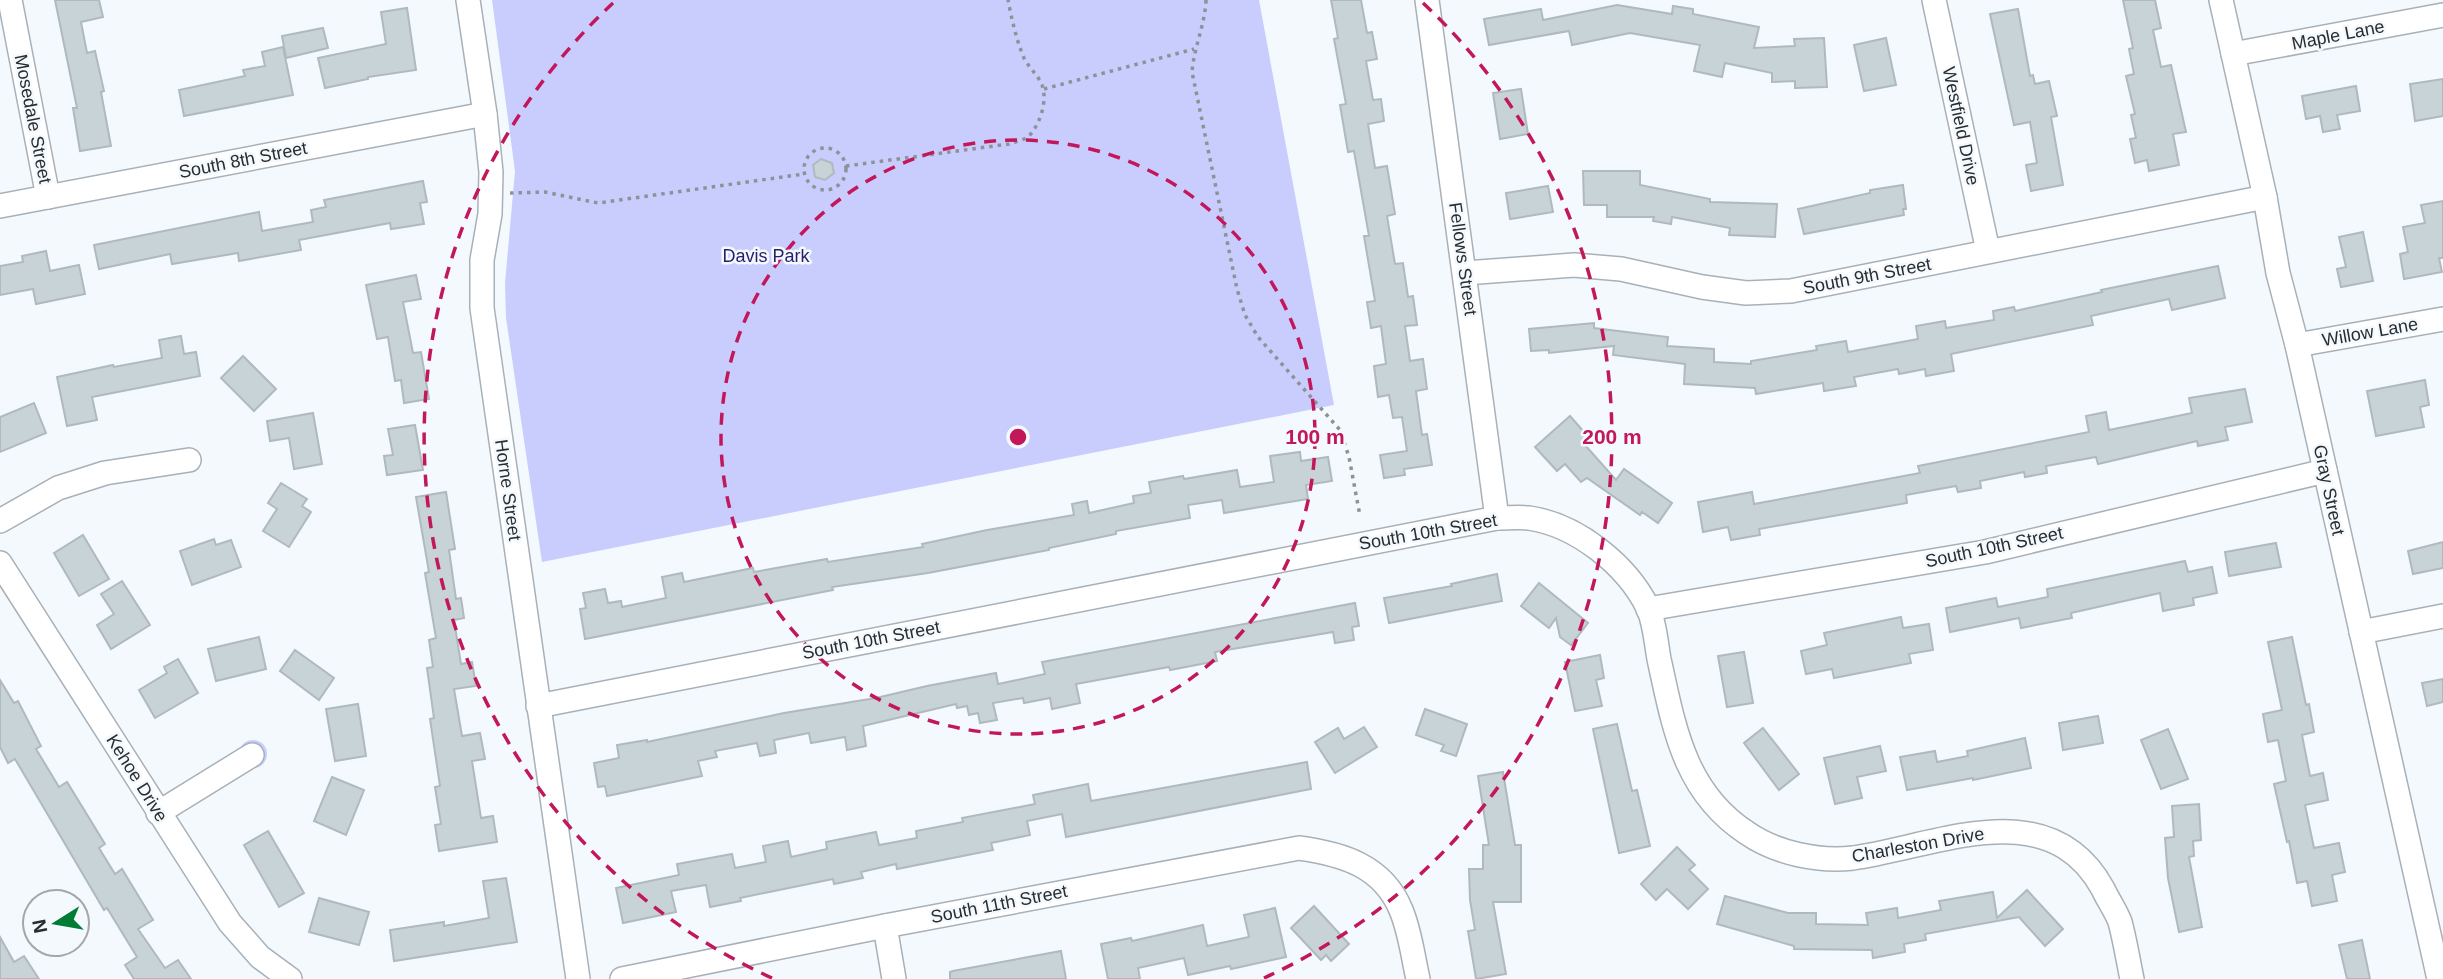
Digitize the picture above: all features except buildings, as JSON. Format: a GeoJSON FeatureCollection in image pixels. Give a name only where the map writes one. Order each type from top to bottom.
{"type":"FeatureCollection","features":[{"type":"Feature","properties":{"kind":"street","name":"Mosedale Street"},"geometry":{"type":"LineString","coordinates":[[10,0],[48,197]]}},
{"type":"Feature","properties":{"kind":"street","name":"Horne Street"},"geometry":{"type":"LineString","coordinates":[[468,0],[491,172],[490,214],[482,260],[482,307],[578,979]]}},
{"type":"Feature","properties":{"kind":"street","name":"Fellows Street"},"geometry":{"type":"LineString","coordinates":[[1427,0],[1497,518]]}},
{"type":"Feature","properties":{"kind":"street","name":"Westfield Drive"},"geometry":{"type":"LineString","coordinates":[[1934,0],[1988,251]]}},
{"type":"Feature","properties":{"kind":"street","name":"Gray Street"},"geometry":{"type":"LineString","coordinates":[[2221,0],[2265,197],[2278,273],[2297,345],[2439,979]]}},
{"type":"Feature","properties":{"kind":"street","name":"Maple Lane"},"geometry":{"type":"LineString","coordinates":[[2233,54],[2443,15]]}},
{"type":"Feature","properties":{"kind":"street","name":"South 8th Street"},"geometry":{"type":"LineString","coordinates":[[0,206],[485,114]]}},
{"type":"Feature","properties":{"kind":"street","name":"South 9th Street"},"geometry":{"type":"LineString","coordinates":[[1465,274],[1574,265],[1621,269],[1702,287],[1746,293],[1791,292],[2265,197]]}},
{"type":"Feature","properties":{"kind":"street","name":"Willow Lane"},"geometry":{"type":"LineString","coordinates":[[2297,345],[2443,319]]}},
{"type":"Feature","properties":{"kind":"street"},"geometry":{"type":"LineString","coordinates":[[0,521],[58,488],[105,473],[189,460]]}},
{"type":"Feature","properties":{"kind":"street","name":"South 10th Street"},"geometry":{"type":"LineString","coordinates":[[538,706],[1497,518],[1530,518],[1587,541],[1633,584],[1648,610],[1985,552],[2325,471]]}},
{"type":"Feature","properties":{"kind":"street","name":"Kehoe Drive"},"geometry":{"type":"LineString","coordinates":[[0,563],[230,923],[260,957],[290,979]]}},
{"type":"Feature","properties":{"kind":"street","name":"Charleston Drive"},"geometry":{"type":"LineString","coordinates":[[1648,610],[1675,733],[1692,775],[1721,813],[1748,835],[1783,850],[1815,858],[1851,858],[1972,834],[2007,831],[2043,836],[2072,851],[2092,870],[2119,920],[2132,979]]}},
{"type":"Feature","properties":{"kind":"street"},"geometry":{"type":"LineString","coordinates":[[2361,632],[2443,616]]}},
{"type":"Feature","properties":{"kind":"street"},"geometry":{"type":"LineString","coordinates":[[159,813],[252,755]]}},
{"type":"Feature","properties":{"kind":"street","name":"South 11th Street"},"geometry":{"type":"LineString","coordinates":[[622,979],[1299,848],[1324,851],[1374,871],[1401,910],[1418,979]]}},
{"type":"Feature","properties":{"kind":"street"},"geometry":{"type":"LineString","coordinates":[[885,926],[894,979]]}},
{"type":"Feature","properties":{"kind":"path"},"geometry":{"type":"LineString","coordinates":[[846,166],[1009,144],[1028,137],[1039,120],[1044,89],[1026,62],[1017,41],[1008,0]]}},
{"type":"Feature","properties":{"kind":"path"},"geometry":{"type":"LineString","coordinates":[[1206,0],[1194,49],[1192,72],[1237,289],[1245,315],[1258,337],[1340,430],[1349,457],[1360,516]]}},
{"type":"Feature","properties":{"kind":"path"},"geometry":{"type":"LineString","coordinates":[[1044,89],[1194,49]]}},
{"type":"Feature","properties":{"kind":"path"},"geometry":{"type":"LineString","coordinates":[[821,148],[839,152],[846,166],[844,178],[829,190],[817,189],[804,174],[805,160],[814,150],[821,148]]}},
{"type":"Feature","properties":{"kind":"path"},"geometry":{"type":"LineString","coordinates":[[490,195],[545,191],[598,203],[804,174]]}},
{"type":"Feature","properties":{"kind":"green space","name":"Davis Park"},"geometry":{"type":"Polygon","coordinates":[[[492,0],[1259,0],[1334,405],[542,562],[506,318],[505,283],[515,171],[492,0]]]}},
{"type":"Feature","properties":{"kind":"green space"},"geometry":{"type":"Polygon","coordinates":[[[253,740],[263,744],[267,754],[263,764],[253,768],[243,764],[239,754],[243,744],[253,740]]]}}]}
